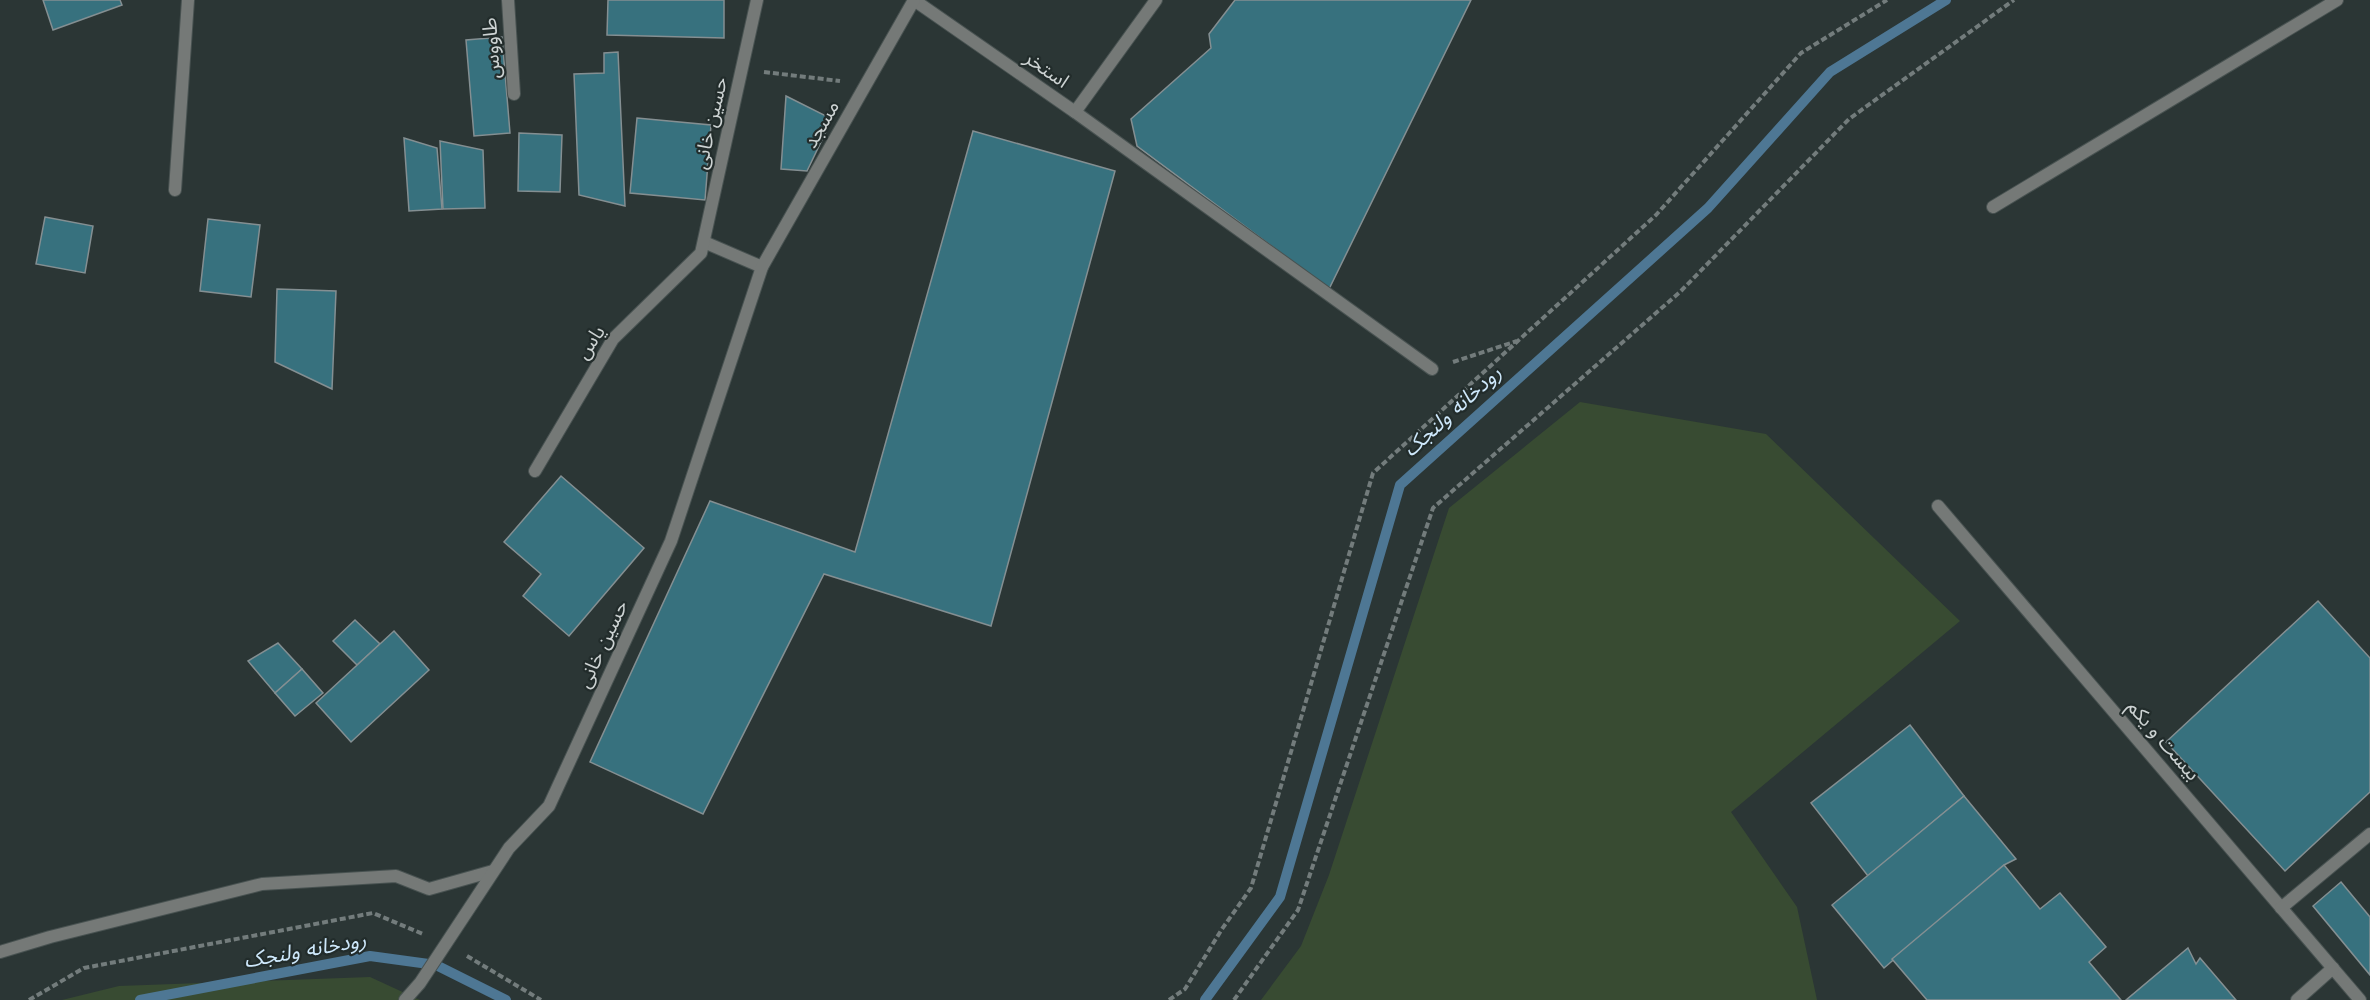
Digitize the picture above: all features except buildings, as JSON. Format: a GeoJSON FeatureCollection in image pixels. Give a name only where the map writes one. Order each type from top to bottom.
{"type":"FeatureCollection","features":[{"type":"Feature","properties":{"kind":"street"},"geometry":{"type":"LineString","coordinates":[[175,190],[188,0]]}},
{"type":"Feature","properties":{"kind":"street","name":"طاووس"},"geometry":{"type":"LineString","coordinates":[[508,0],[513,94]]}},
{"type":"Feature","properties":{"kind":"street","name":"حسین خانی"},"geometry":{"type":"LineString","coordinates":[[702,248],[757,0]]}},
{"type":"Feature","properties":{"kind":"street","name":"استخر"},"geometry":{"type":"LineString","coordinates":[[914,0],[1075,112],[1156,0]]}},
{"type":"Feature","properties":{"kind":"street","name":"مسجد"},"geometry":{"type":"LineString","coordinates":[[762,267],[914,0]]}},
{"type":"Feature","properties":{"kind":"street"},"geometry":{"type":"LineString","coordinates":[[1993,207],[2337,0]]}},
{"type":"Feature","properties":{"kind":"street"},"geometry":{"type":"LineString","coordinates":[[1075,112],[1432,369]]}},
{"type":"Feature","properties":{"kind":"street"},"geometry":{"type":"LineString","coordinates":[[702,248],[762,267]]}},
{"type":"Feature","properties":{"kind":"street","name":"یاس"},"geometry":{"type":"LineString","coordinates":[[535,471],[613,339],[702,248]]}},
{"type":"Feature","properties":{"kind":"street","name":"حسین خانی"},"geometry":{"type":"LineString","coordinates":[[405,1000],[420,983],[444,948],[508,848],[549,806],[671,541],[762,267]]}},
{"type":"Feature","properties":{"kind":"street","name":"بیست و یکم"},"geometry":{"type":"LineString","coordinates":[[1938,506],[2360,1000]]}},
{"type":"Feature","properties":{"kind":"street"},"geometry":{"type":"LineString","coordinates":[[2281,908],[2370,834]]}},
{"type":"Feature","properties":{"kind":"street"},"geometry":{"type":"LineString","coordinates":[[0,952],[50,937],[262,884],[396,876],[429,889],[493,871]]}},
{"type":"Feature","properties":{"kind":"street"},"geometry":{"type":"LineString","coordinates":[[2297,1000],[2333,968]]}},
{"type":"Feature","properties":{"kind":"path"},"geometry":{"type":"LineString","coordinates":[[1169,1000],[1185,989],[1251,888],[1373,474],[1656,215],[1801,53],[1887,0]]}},
{"type":"Feature","properties":{"kind":"path"},"geometry":{"type":"LineString","coordinates":[[1233,1000],[1298,910],[1433,508],[1680,292],[1849,119],[2014,0]]}},
{"type":"Feature","properties":{"kind":"path"},"geometry":{"type":"LineString","coordinates":[[742,70],[866,84]]}},
{"type":"Feature","properties":{"kind":"path"},"geometry":{"type":"LineString","coordinates":[[1432,369],[1518,341]]}},
{"type":"Feature","properties":{"kind":"path"},"geometry":{"type":"LineString","coordinates":[[29,1000],[84,968],[373,913],[541,1000]]}},
{"type":"Feature","properties":{"kind":"green space"},"geometry":{"type":"Polygon","coordinates":[[[1580,402],[1766,434],[1960,621],[1731,812],[1797,907],[1817,1000],[1261,1000],[1301,946],[1329,875],[1449,508],[1580,402]]]}},
{"type":"Feature","properties":{"kind":"green space"},"geometry":{"type":"Polygon","coordinates":[[[370,977],[420,1000],[62,1000],[119,986],[370,977]]]}},
{"type":"Feature","properties":{"kind":"waterway","name":"رودخانه ولنجک"},"geometry":{"type":"LineString","coordinates":[[1205,1000],[1280,897],[1400,485],[1708,208],[1830,72],[1946,0]]}},
{"type":"Feature","properties":{"kind":"waterway","name":"رودخانه ولنجک"},"geometry":{"type":"LineString","coordinates":[[140,1000],[370,956],[436,965],[506,1000]]}}]}
